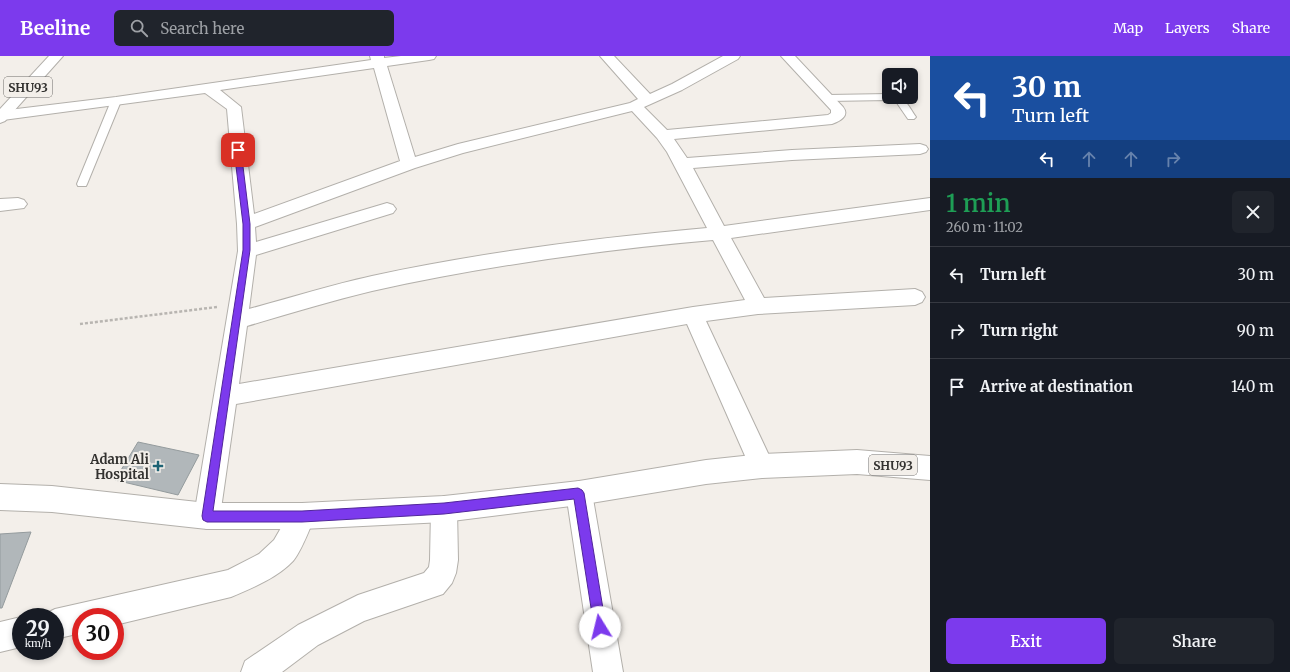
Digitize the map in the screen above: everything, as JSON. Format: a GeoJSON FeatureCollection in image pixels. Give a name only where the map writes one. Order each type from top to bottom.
{"type":"FeatureCollection","features":[{"type":"Feature","properties":{"kind":"street","name":"SHU93"},"geometry":{"type":"LineString","coordinates":[[1,116],[56,56]]}},
{"type":"Feature","properties":{"kind":"street"},"geometry":{"type":"LineString","coordinates":[[1,116],[209,89],[378,60],[429,56]]}},
{"type":"Feature","properties":{"kind":"street"},"geometry":{"type":"LineString","coordinates":[[607,56],[682,164],[758,306]]}},
{"type":"Feature","properties":{"kind":"street"},"geometry":{"type":"LineString","coordinates":[[246,224],[409,164],[641,103],[677,87],[733,56]]}},
{"type":"Feature","properties":{"kind":"street"},"geometry":{"type":"LineString","coordinates":[[663,135],[832,119],[838,115],[838,110],[828,98],[788,56]]}},
{"type":"Feature","properties":{"kind":"street"},"geometry":{"type":"LineString","coordinates":[[378,60],[409,164]]}},
{"type":"Feature","properties":{"kind":"street"},"geometry":{"type":"LineString","coordinates":[[207,516],[246,250],[246,224],[234,107],[209,89]]}},
{"type":"Feature","properties":{"kind":"street"},"geometry":{"type":"LineString","coordinates":[[682,164],[792,155],[920,149]]}},
{"type":"Feature","properties":{"kind":"street"},"geometry":{"type":"LineString","coordinates":[[0,205],[18,204]]}},
{"type":"Feature","properties":{"kind":"street"},"geometry":{"type":"LineString","coordinates":[[238,312],[481,262],[630,241],[719,232],[930,204]]}},
{"type":"Feature","properties":{"kind":"street"},"geometry":{"type":"LineString","coordinates":[[246,250],[387,209]]}},
{"type":"Feature","properties":{"kind":"street"},"geometry":{"type":"LineString","coordinates":[[225,396],[693,315],[758,306],[915,297]]}},
{"type":"Feature","properties":{"kind":"street"},"geometry":{"type":"LineString","coordinates":[[693,315],[762,466]]}},
{"type":"Feature","properties":{"kind":"street","name":"SHU93"},"geometry":{"type":"LineString","coordinates":[[0,497],[52,499],[207,516],[302,516],[444,509],[578,493],[706,472],[762,466],[857,462],[930,468]]}},
{"type":"Feature","properties":{"kind":"street"},"geometry":{"type":"LineString","coordinates":[[578,493],[608,672]]}},
{"type":"Feature","properties":{"kind":"street"},"geometry":{"type":"LineString","coordinates":[[256,672],[308,635],[358,609],[433,584],[442,573],[444,560],[444,509]]}},
{"type":"Feature","properties":{"kind":"street"},"geometry":{"type":"LineString","coordinates":[[124,608],[230,583],[270,564],[284,550],[302,516]]}},
{"type":"Feature","properties":{"kind":"street"},"geometry":{"type":"LineString","coordinates":[[0,637],[12,634]]}},
{"type":"Feature","properties":{"kind":"lane"},"geometry":{"type":"LineString","coordinates":[[828,98],[882,97]]}},
{"type":"Feature","properties":{"kind":"lane"},"geometry":{"type":"LineString","coordinates":[[82,184],[116,101]]}},
{"type":"Feature","properties":{"kind":"lane"},"geometry":{"type":"LineString","coordinates":[[902,104],[911,117]]}},
{"type":"Feature","properties":{"kind":"path"},"geometry":{"type":"LineString","coordinates":[[80,324],[238,312]]}},
{"type":"Feature","properties":{"kind":"building"},"geometry":{"type":"Polygon","coordinates":[[[138,442],[199,455],[178,495],[115,480],[138,442]]]}},
{"type":"Feature","properties":{"kind":"building"},"geometry":{"type":"Polygon","coordinates":[[[31,532],[2,608],[0,608],[0,534],[31,532]]]}},
{"type":"Feature","properties":{"kind":"place","name":"Adam Ali Hospital"},"geometry":{"type":"Point","coordinates":[158,466]}},
{"type":"Feature","properties":{"kind":"route"},"geometry":{"type":"LineString","coordinates":[[238,150],[246,224],[246,250],[237,320],[207,516],[302,516],[444,509],[578,493],[600,627]]}}]}
